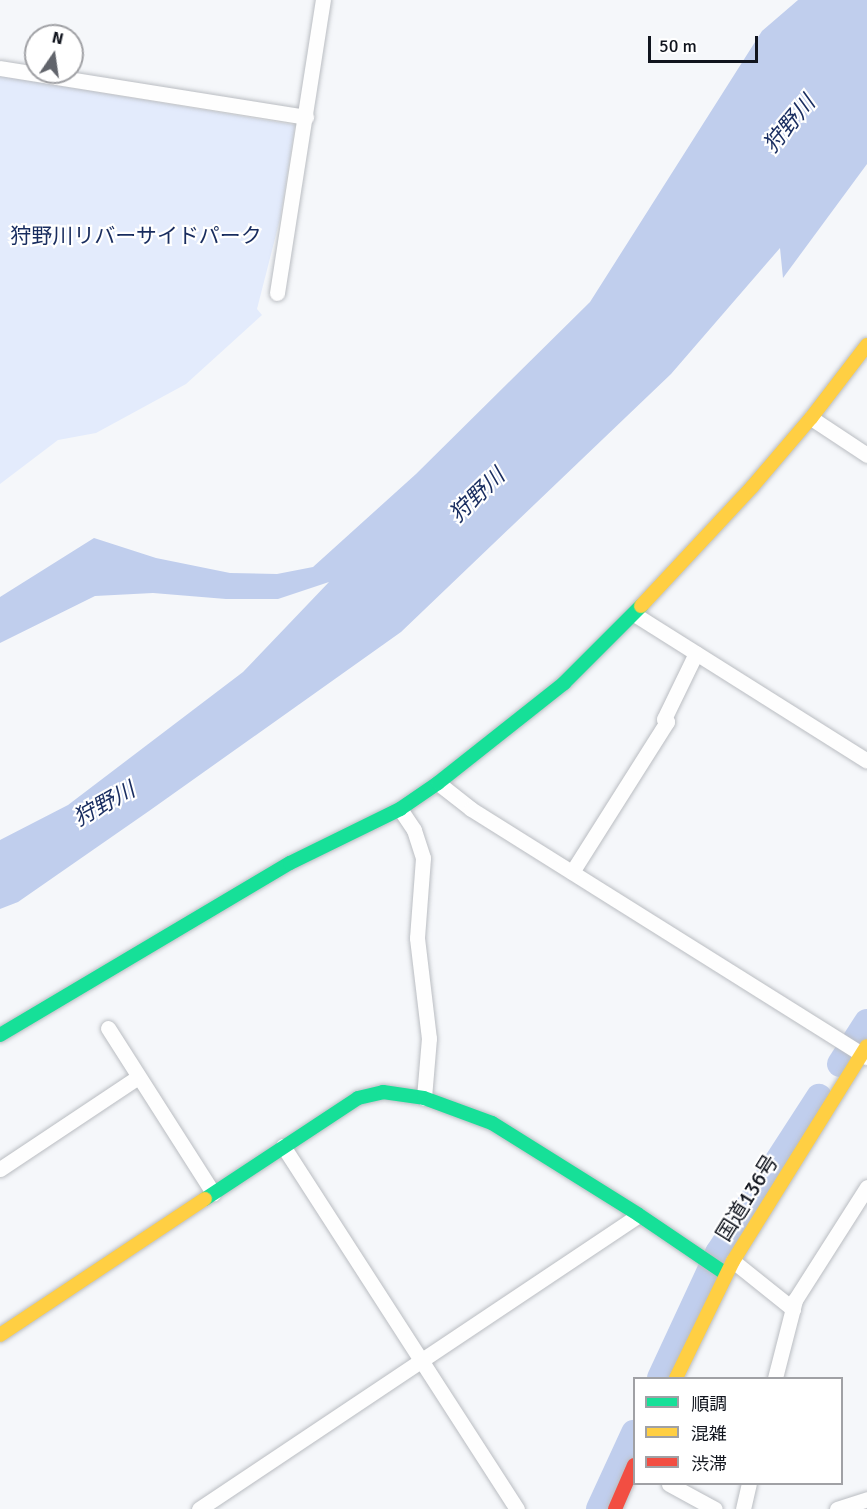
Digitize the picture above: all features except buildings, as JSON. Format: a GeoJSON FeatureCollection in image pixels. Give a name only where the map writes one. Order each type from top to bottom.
{"type":"FeatureCollection","features":[{"type":"Feature","properties":{"kind":"main road"},"geometry":{"type":"LineString","coordinates":[[0,1035],[290,863],[328,847],[400,809],[438,783],[564,683],[634,614],[752,487],[812,418],[867,345]]}},
{"type":"Feature","properties":{"kind":"main road","name":"国道136号"},"geometry":{"type":"LineString","coordinates":[[676,1377],[729,1267],[865,1052]]}},
{"type":"Feature","properties":{"kind":"main road"},"geometry":{"type":"LineString","coordinates":[[0,1335],[284,1146],[368,1094],[383,1092],[424,1098],[497,1126],[639,1215],[729,1267]]}},
{"type":"Feature","properties":{"kind":"main road"},"geometry":{"type":"LineString","coordinates":[[615,1509],[633,1467]]}},
{"type":"Feature","properties":{"kind":"street"},"geometry":{"type":"LineString","coordinates":[[277,293],[306,117],[322,0]]}},
{"type":"Feature","properties":{"kind":"street"},"geometry":{"type":"LineString","coordinates":[[0,68],[306,117]]}},
{"type":"Feature","properties":{"kind":"street"},"geometry":{"type":"LineString","coordinates":[[812,418],[867,455]]}},
{"type":"Feature","properties":{"kind":"street"},"geometry":{"type":"LineString","coordinates":[[634,614],[867,761]]}},
{"type":"Feature","properties":{"kind":"street"},"geometry":{"type":"LineString","coordinates":[[572,872],[668,723],[664,719],[696,653]]}},
{"type":"Feature","properties":{"kind":"street"},"geometry":{"type":"LineString","coordinates":[[438,783],[471,809],[865,1052]]}},
{"type":"Feature","properties":{"kind":"street"},"geometry":{"type":"LineString","coordinates":[[400,809],[414,830],[423,858],[417,948],[425,991],[429,1038],[424,1098]]}},
{"type":"Feature","properties":{"kind":"street"},"geometry":{"type":"LineString","coordinates":[[108,1028],[213,1193]]}},
{"type":"Feature","properties":{"kind":"street"},"geometry":{"type":"LineString","coordinates":[[0,1169],[138,1077]]}},
{"type":"Feature","properties":{"kind":"street"},"geometry":{"type":"LineString","coordinates":[[284,1146],[420,1362],[517,1509]]}},
{"type":"Feature","properties":{"kind":"street"},"geometry":{"type":"LineString","coordinates":[[775,1377],[793,1309],[801,1289],[867,1187]]}},
{"type":"Feature","properties":{"kind":"street"},"geometry":{"type":"LineString","coordinates":[[199,1509],[639,1215]]}},
{"type":"Feature","properties":{"kind":"street"},"geometry":{"type":"LineString","coordinates":[[729,1267],[793,1309]]}},
{"type":"Feature","properties":{"kind":"street"},"geometry":{"type":"LineString","coordinates":[[671,1485],[715,1509]]}},
{"type":"Feature","properties":{"kind":"street"},"geometry":{"type":"LineString","coordinates":[[743,1509],[749,1485]]}},
{"type":"Feature","properties":{"kind":"street"},"geometry":{"type":"LineString","coordinates":[[837,1509],[867,1499]]}},
{"type":"Feature","properties":{"kind":"green space","name":"狩野川リバーサイドパーク"},"geometry":{"type":"Polygon","coordinates":[[[0,76],[24,80],[24,84],[48,84],[295,125],[280,219],[257,309],[262,315],[186,384],[96,433],[58,440],[0,484],[0,76]]]}},
{"type":"Feature","properties":{"kind":"water","name":"狩野川"},"geometry":{"type":"Polygon","coordinates":[[[798,0],[867,0],[867,164],[783,278],[780,248],[671,374],[401,632],[18,902],[0,909],[0,840],[68,805],[243,672],[329,582],[278,599],[226,599],[153,593],[95,596],[0,643],[0,597],[94,538],[156,558],[230,573],[277,574],[313,567],[416,474],[590,302],[762,31],[798,0]]]}},
{"type":"Feature","properties":{"kind":"waterway"},"geometry":{"type":"LineString","coordinates":[[840,1064],[867,1022]]}},
{"type":"Feature","properties":{"kind":"waterway"},"geometry":{"type":"LineString","coordinates":[[660,1377],[718,1253],[819,1097]]}},
{"type":"Feature","properties":{"kind":"waterway"},"geometry":{"type":"LineString","coordinates":[[599,1509],[633,1435]]}},
{"type":"Feature","properties":{"kind":"traffic: fast"},"geometry":{"type":"LineString","coordinates":[[0,1035],[290,863],[400,809],[438,783],[564,683],[641,606]]}},
{"type":"Feature","properties":{"kind":"traffic: fast"},"geometry":{"type":"LineString","coordinates":[[205,1199],[358,1098],[383,1092],[424,1098],[492,1123],[639,1215],[726,1274]]}},
{"type":"Feature","properties":{"kind":"traffic: slow"},"geometry":{"type":"LineString","coordinates":[[641,606],[752,487],[811,418],[867,345]]}},
{"type":"Feature","properties":{"kind":"traffic: slow"},"geometry":{"type":"LineString","coordinates":[[676,1377],[733,1261],[867,1046]]}},
{"type":"Feature","properties":{"kind":"traffic: slow"},"geometry":{"type":"LineString","coordinates":[[0,1335],[205,1199]]}},
{"type":"Feature","properties":{"kind":"traffic: jam"},"geometry":{"type":"LineString","coordinates":[[615,1509],[633,1467]]}}]}
